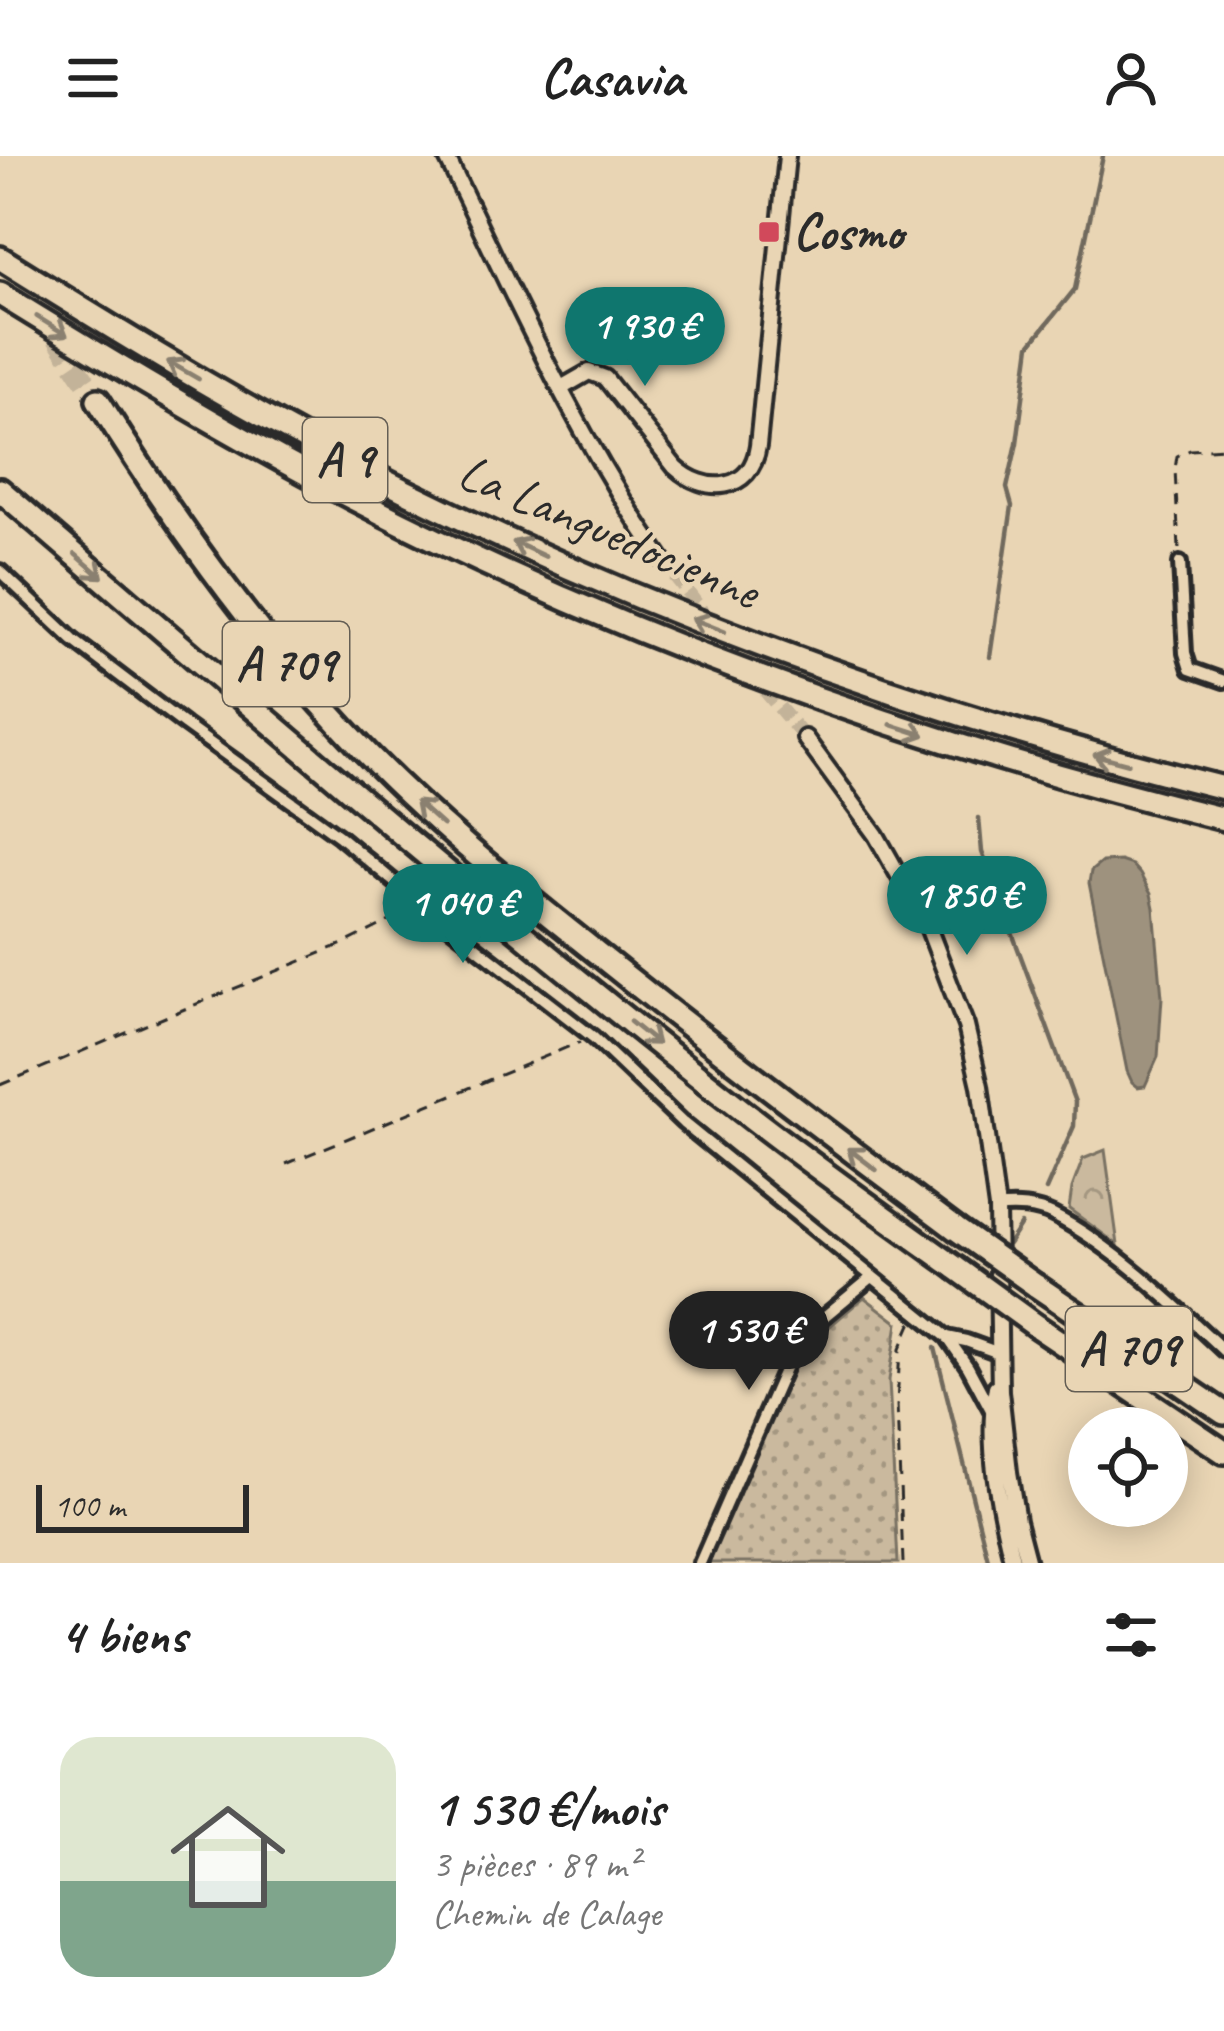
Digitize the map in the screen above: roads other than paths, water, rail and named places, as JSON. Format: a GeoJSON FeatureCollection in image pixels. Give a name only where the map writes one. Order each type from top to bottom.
{"type":"FeatureCollection","features":[{"type":"Feature","properties":{"kind":"highway","name":"La Languedocienne"},"geometry":{"type":"LineString","coordinates":[[0,258],[326,450],[447,512],[615,587],[807,663],[946,710],[1224,788]]}},
{"type":"Feature","properties":{"kind":"highway","name":"La Languedocienne"},"geometry":{"type":"LineString","coordinates":[[0,294],[253,445],[436,540],[555,595],[779,685],[900,727],[1013,763],[1224,819]]}},
{"type":"Feature","properties":{"kind":"highway","name":"A 709"},"geometry":{"type":"LineString","coordinates":[[98,400],[232,600],[345,731],[410,795],[499,874],[778,1096],[956,1229],[1224,1413]]}},
{"type":"Feature","properties":{"kind":"highway","name":"A 709"},"geometry":{"type":"LineString","coordinates":[[0,490],[325,770],[748,1115],[1036,1326],[1224,1452]]}},
{"type":"Feature","properties":{"kind":"street"},"geometry":{"type":"LineString","coordinates":[[446,156],[561,388],[626,507],[662,560]]}},
{"type":"Feature","properties":{"kind":"street"},"geometry":{"type":"LineString","coordinates":[[561,388],[589,372],[605,378],[675,467],[696,483],[728,484],[746,475],[758,446],[787,156]]}},
{"type":"Feature","properties":{"kind":"street"},"geometry":{"type":"LineString","coordinates":[[1180,563],[1190,669],[1224,681]]}},
{"type":"Feature","properties":{"kind":"street"},"geometry":{"type":"LineString","coordinates":[[0,571],[73,640],[339,836],[593,1037],[683,1123],[947,1337],[992,1412]]}},
{"type":"Feature","properties":{"kind":"street"},"geometry":{"type":"LineString","coordinates":[[805,739],[876,835],[928,927],[966,1026],[980,1086],[997,1208],[999,1371],[1009,1472],[1028,1563]]}},
{"type":"Feature","properties":{"kind":"street"},"geometry":{"type":"LineString","coordinates":[[997,1208],[1049,1212],[1104,1248],[1224,1351]]}},
{"type":"Feature","properties":{"kind":"street"},"geometry":{"type":"LineString","coordinates":[[700,1563],[792,1352],[807,1331],[872,1277]]}},
{"type":"Feature","properties":{"kind":"street"},"geometry":{"type":"LineString","coordinates":[[947,1337],[999,1353]]}},
{"type":"Feature","properties":{"kind":"street"},"geometry":{"type":"LineString","coordinates":[[999,1371],[992,1412],[994,1469],[1013,1563]]}},
{"type":"Feature","properties":{"kind":"waterway"},"geometry":{"type":"LineString","coordinates":[[990,657],[1012,506],[1007,488],[1030,345],[1075,289],[1103,156]]}},
{"type":"Feature","properties":{"kind":"waterway"},"geometry":{"type":"LineString","coordinates":[[979,818],[982,852],[1075,1102],[1074,1126],[1046,1190]]}},
{"type":"Feature","properties":{"kind":"waterway"},"geometry":{"type":"LineString","coordinates":[[1008,1244],[1021,1224]]}},
{"type":"Feature","properties":{"kind":"waterway"},"geometry":{"type":"LineString","coordinates":[[935,1348],[989,1563]]}},
{"type":"Feature","properties":{"kind":"tunnel"},"geometry":{"type":"LineString","coordinates":[[6,260],[98,400]]}},
{"type":"Feature","properties":{"kind":"tunnel"},"geometry":{"type":"LineString","coordinates":[[662,559],[805,738]]}},
{"type":"Feature","properties":{"kind":"place","name":"Cosmo"},"geometry":{"type":"Point","coordinates":[769,232]}}]}
